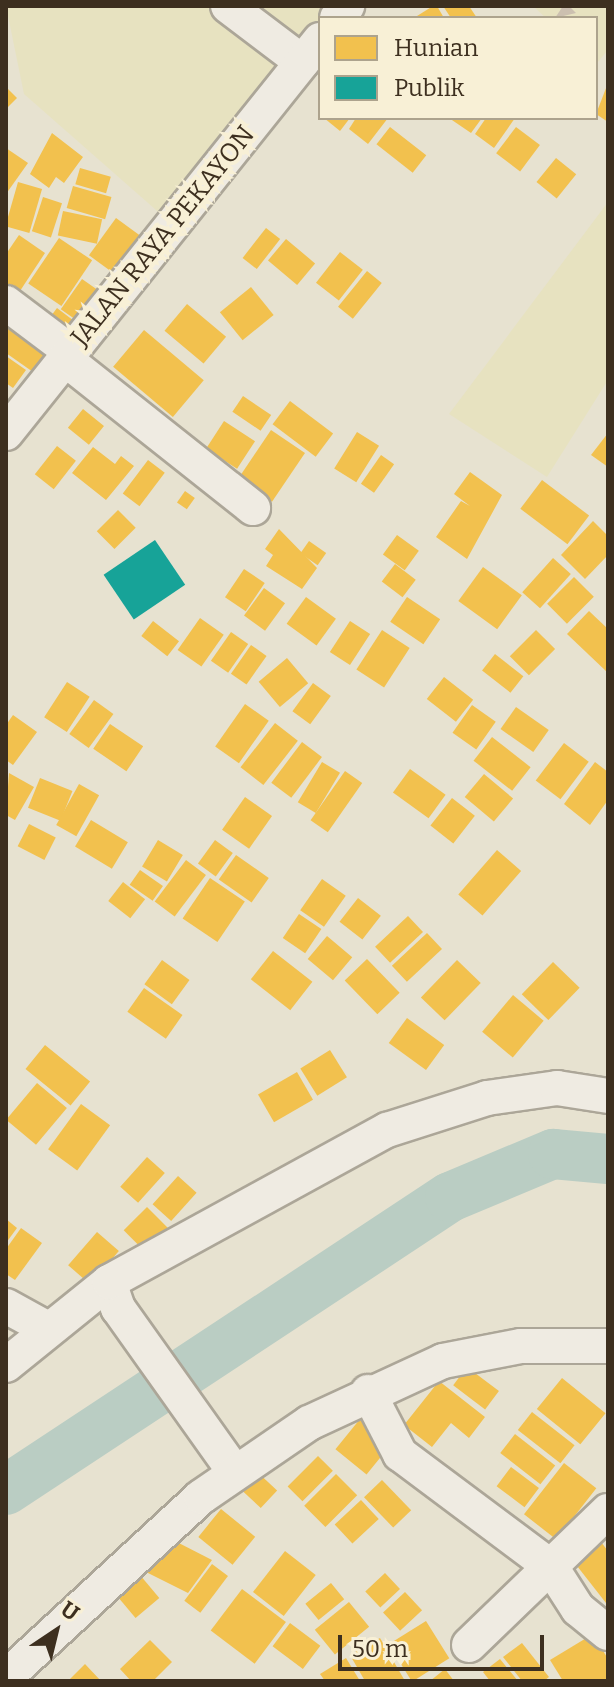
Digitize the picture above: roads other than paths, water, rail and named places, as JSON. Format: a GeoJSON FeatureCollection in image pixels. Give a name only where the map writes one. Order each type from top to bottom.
{"type":"FeatureCollection","features":[{"type":"Feature","properties":{"kind":"street"},"geometry":{"type":"LineString","coordinates":[[228,6],[311,51]]}},
{"type":"Feature","properties":{"kind":"street","name":"JALAN RAYA PEKAYON"},"geometry":{"type":"LineString","coordinates":[[6,433],[311,51]]}},
{"type":"Feature","properties":{"kind":"street"},"geometry":{"type":"LineString","coordinates":[[6,303],[253,508]]}},
{"type":"Feature","properties":{"kind":"street"},"geometry":{"type":"LineString","coordinates":[[6,1365],[46,1328],[113,1295],[212,1221],[435,1112],[557,1088],[608,1096]]}},
{"type":"Feature","properties":{"kind":"street"},"geometry":{"type":"LineString","coordinates":[[113,1295],[204,1436],[234,1471]]}},
{"type":"Feature","properties":{"kind":"street"},"geometry":{"type":"LineString","coordinates":[[6,1306],[46,1328]]}},
{"type":"Feature","properties":{"kind":"street"},"geometry":{"type":"LineString","coordinates":[[6,1677],[56,1623],[234,1471],[368,1392],[443,1361],[495,1351],[608,1346]]}},
{"type":"Feature","properties":{"kind":"street"},"geometry":{"type":"LineString","coordinates":[[368,1392],[400,1454],[424,1477],[551,1567],[578,1609],[608,1633]]}},
{"type":"Feature","properties":{"kind":"street"},"geometry":{"type":"LineString","coordinates":[[469,1645],[608,1511]]}},
{"type":"Feature","properties":{"kind":"waterway"},"geometry":{"type":"LineString","coordinates":[[6,1490],[450,1197],[553,1154],[608,1159]]}}]}
